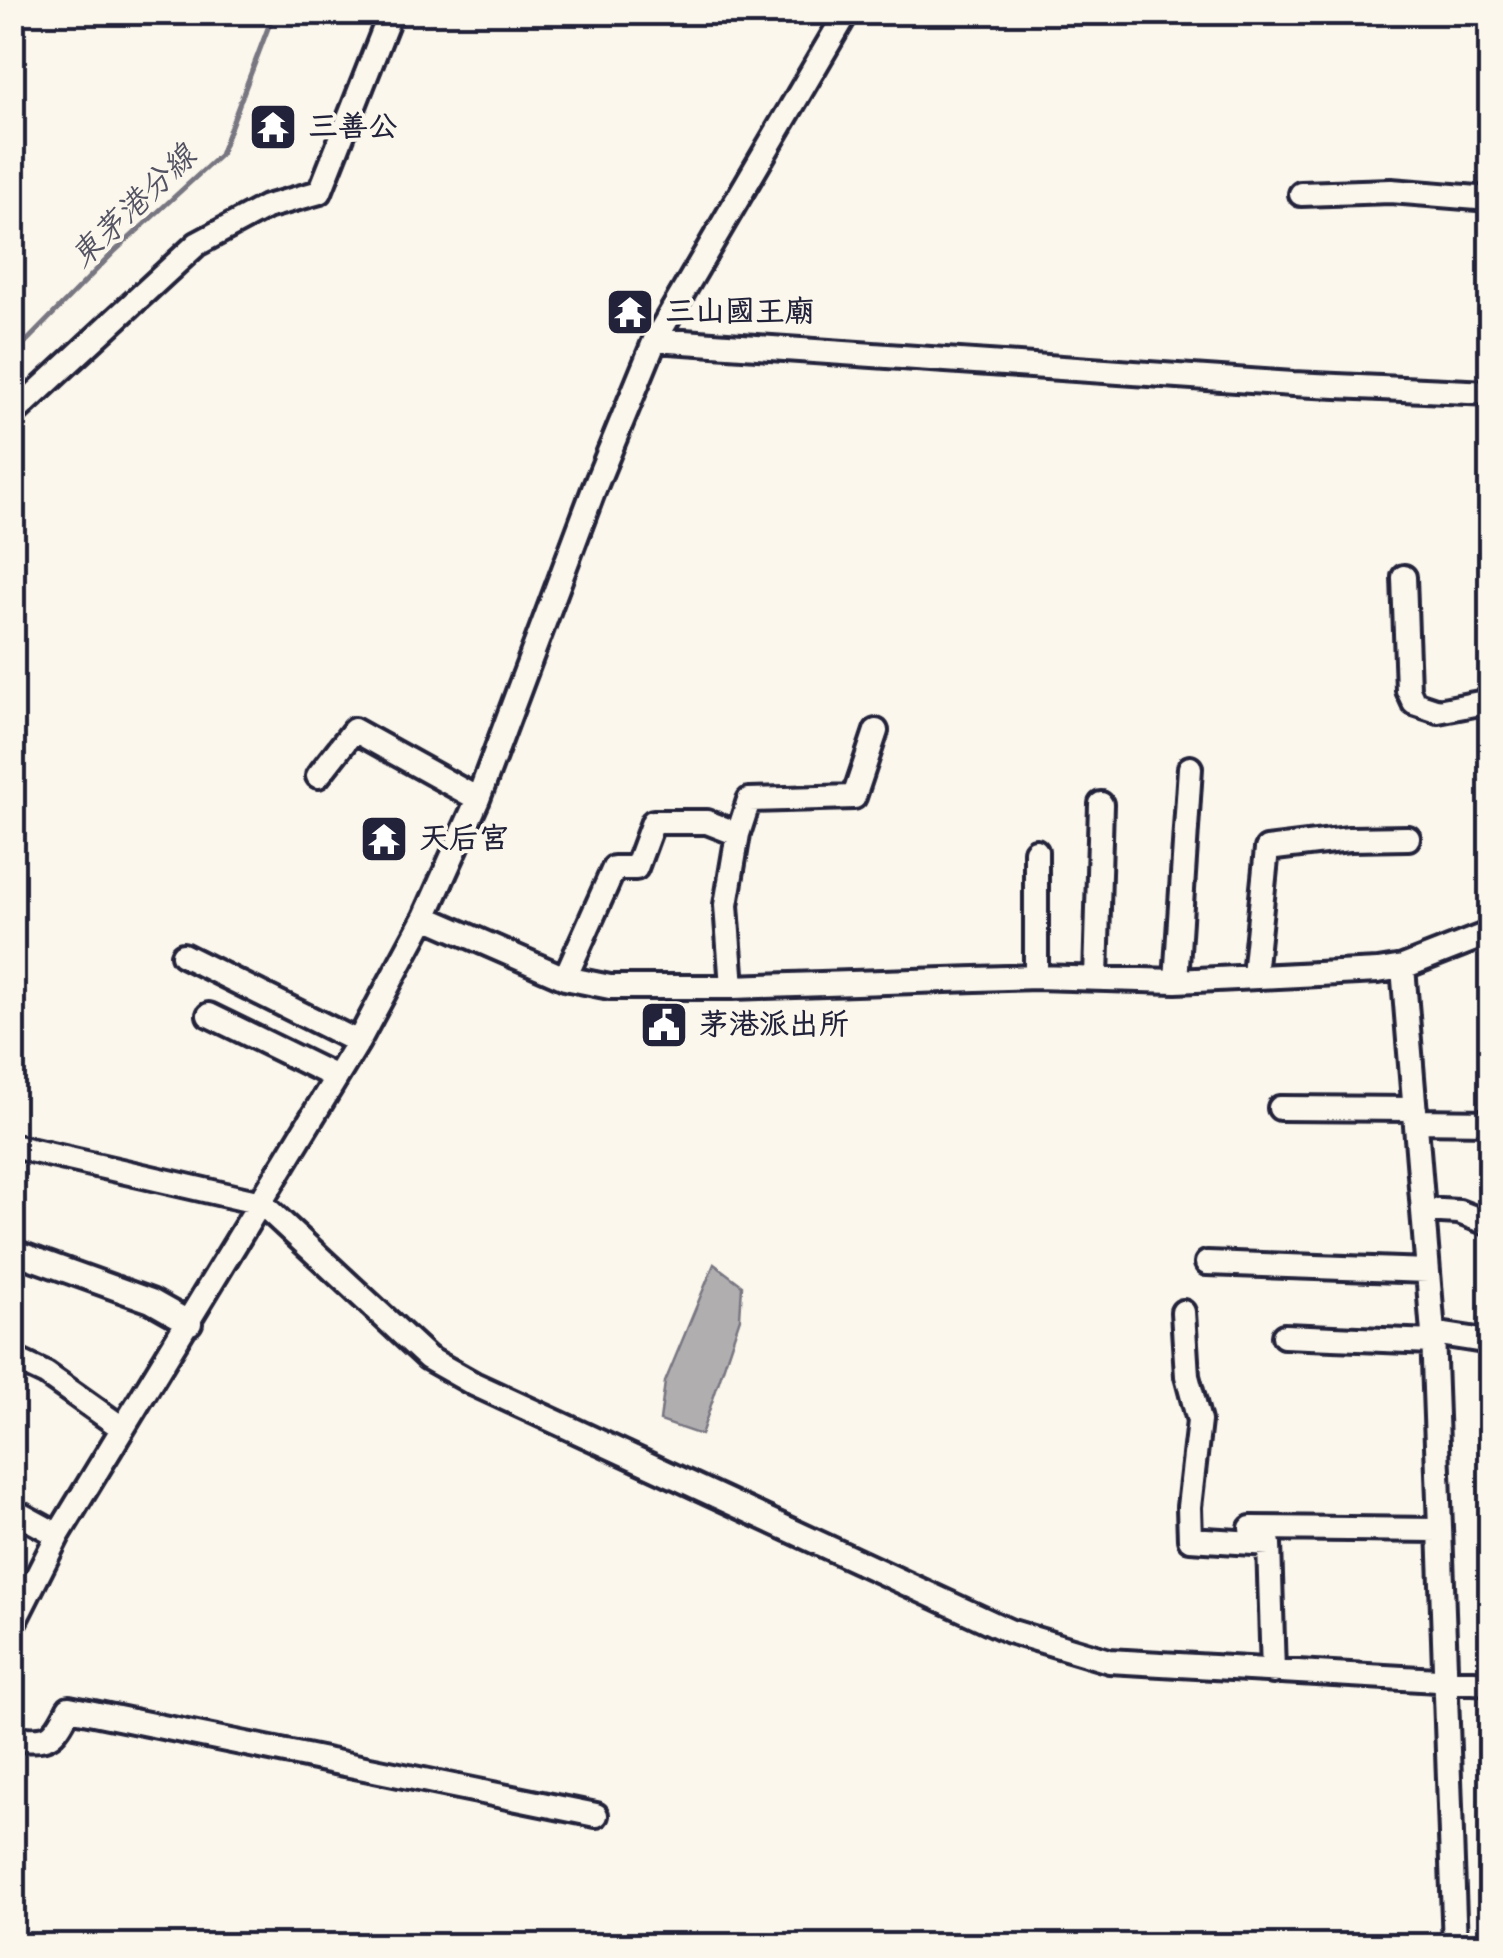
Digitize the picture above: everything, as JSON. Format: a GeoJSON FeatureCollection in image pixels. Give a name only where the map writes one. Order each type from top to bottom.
{"type":"FeatureCollection","features":[{"type":"Feature","properties":{"kind":"street"},"geometry":{"type":"LineString","coordinates":[[12,415],[196,244],[266,207],[320,192],[391,12]]}},
{"type":"Feature","properties":{"kind":"street"},"geometry":{"type":"LineString","coordinates":[[12,1626],[21,1582],[58,1535],[190,1323],[358,1042],[425,917],[478,799],[594,489],[656,340],[846,12]]}},
{"type":"Feature","properties":{"kind":"street"},"geometry":{"type":"LineString","coordinates":[[1301,194],[1391,191],[1490,199]]}},
{"type":"Feature","properties":{"kind":"street"},"geometry":{"type":"LineString","coordinates":[[656,340],[1293,384],[1490,392]]}},
{"type":"Feature","properties":{"kind":"street"},"geometry":{"type":"LineString","coordinates":[[1404,577],[1408,690],[1414,703],[1438,711],[1490,701]]}},
{"type":"Feature","properties":{"kind":"street"},"geometry":{"type":"LineString","coordinates":[[318,776],[354,730],[478,799]]}},
{"type":"Feature","properties":{"kind":"street"},"geometry":{"type":"LineString","coordinates":[[732,987],[726,905],[738,834],[750,800],[854,798],[876,731]]}},
{"type":"Feature","properties":{"kind":"street"},"geometry":{"type":"LineString","coordinates":[[1176,981],[1190,768]]}},
{"type":"Feature","properties":{"kind":"street"},"geometry":{"type":"LineString","coordinates":[[1096,978],[1101,804]]}},
{"type":"Feature","properties":{"kind":"street"},"geometry":{"type":"LineString","coordinates":[[565,978],[614,868],[636,868],[653,822],[707,822],[738,834]]}},
{"type":"Feature","properties":{"kind":"street"},"geometry":{"type":"LineString","coordinates":[[1254,976],[1268,848],[1349,839],[1408,838]]}},
{"type":"Feature","properties":{"kind":"street"},"geometry":{"type":"LineString","coordinates":[[1036,851],[1036,977]]}},
{"type":"Feature","properties":{"kind":"street"},"geometry":{"type":"LineString","coordinates":[[425,917],[565,978],[610,986],[732,987],[1036,977],[1176,981],[1378,972],[1403,967],[1490,934]]}},
{"type":"Feature","properties":{"kind":"street"},"geometry":{"type":"LineString","coordinates":[[183,955],[358,1042]]}},
{"type":"Feature","properties":{"kind":"street"},"geometry":{"type":"LineString","coordinates":[[1403,967],[1433,1338],[1454,1946]]}},
{"type":"Feature","properties":{"kind":"street"},"geometry":{"type":"LineString","coordinates":[[209,1015],[336,1078]]}},
{"type":"Feature","properties":{"kind":"street"},"geometry":{"type":"LineString","coordinates":[[1280,1108],[1490,1122]]}},
{"type":"Feature","properties":{"kind":"street"},"geometry":{"type":"LineString","coordinates":[[12,1146],[261,1204],[428,1358],[492,1392],[1009,1631],[1110,1661],[1490,1682]]}},
{"type":"Feature","properties":{"kind":"street"},"geometry":{"type":"LineString","coordinates":[[1423,1210],[1458,1212],[1490,1224]]}},
{"type":"Feature","properties":{"kind":"street"},"geometry":{"type":"LineString","coordinates":[[12,1250],[151,1301],[190,1323]]}},
{"type":"Feature","properties":{"kind":"street"},"geometry":{"type":"LineString","coordinates":[[1207,1263],[1428,1271]]}},
{"type":"Feature","properties":{"kind":"street"},"geometry":{"type":"LineString","coordinates":[[1183,1312],[1187,1376],[1199,1421],[1189,1507],[1190,1539],[1269,1544],[1272,1672]]}},
{"type":"Feature","properties":{"kind":"street"},"geometry":{"type":"LineString","coordinates":[[1284,1336],[1490,1342]]}},
{"type":"Feature","properties":{"kind":"street"},"geometry":{"type":"LineString","coordinates":[[12,1358],[46,1374],[122,1428]]}},
{"type":"Feature","properties":{"kind":"street"},"geometry":{"type":"LineString","coordinates":[[12,1510],[58,1535]]}},
{"type":"Feature","properties":{"kind":"street"},"geometry":{"type":"LineString","coordinates":[[1251,1528],[1438,1530]]}},
{"type":"Feature","properties":{"kind":"street"},"geometry":{"type":"LineString","coordinates":[[12,1738],[42,1741],[57,1732],[70,1708],[596,1815]]}},
{"type":"Feature","properties":{"kind":"shaded area"},"geometry":{"type":"Polygon","coordinates":[[[714,1264],[742,1285],[740,1318],[701,1435],[660,1421],[665,1382],[714,1264]]]}},
{"type":"Feature","properties":{"kind":"waterway","name":"東茅港分線"},"geometry":{"type":"LineString","coordinates":[[12,356],[114,252],[220,155],[274,12]]}},
{"type":"Feature","properties":{"kind":"place","name":"三善公"},"geometry":{"type":"Point","coordinates":[273,127]}},
{"type":"Feature","properties":{"kind":"place","name":"三山國王廟"},"geometry":{"type":"Point","coordinates":[630,312]}},
{"type":"Feature","properties":{"kind":"place","name":"天后宮"},"geometry":{"type":"Point","coordinates":[384,839]}},
{"type":"Feature","properties":{"kind":"place","name":"茅港派出所"},"geometry":{"type":"Point","coordinates":[664,1025]}}]}
